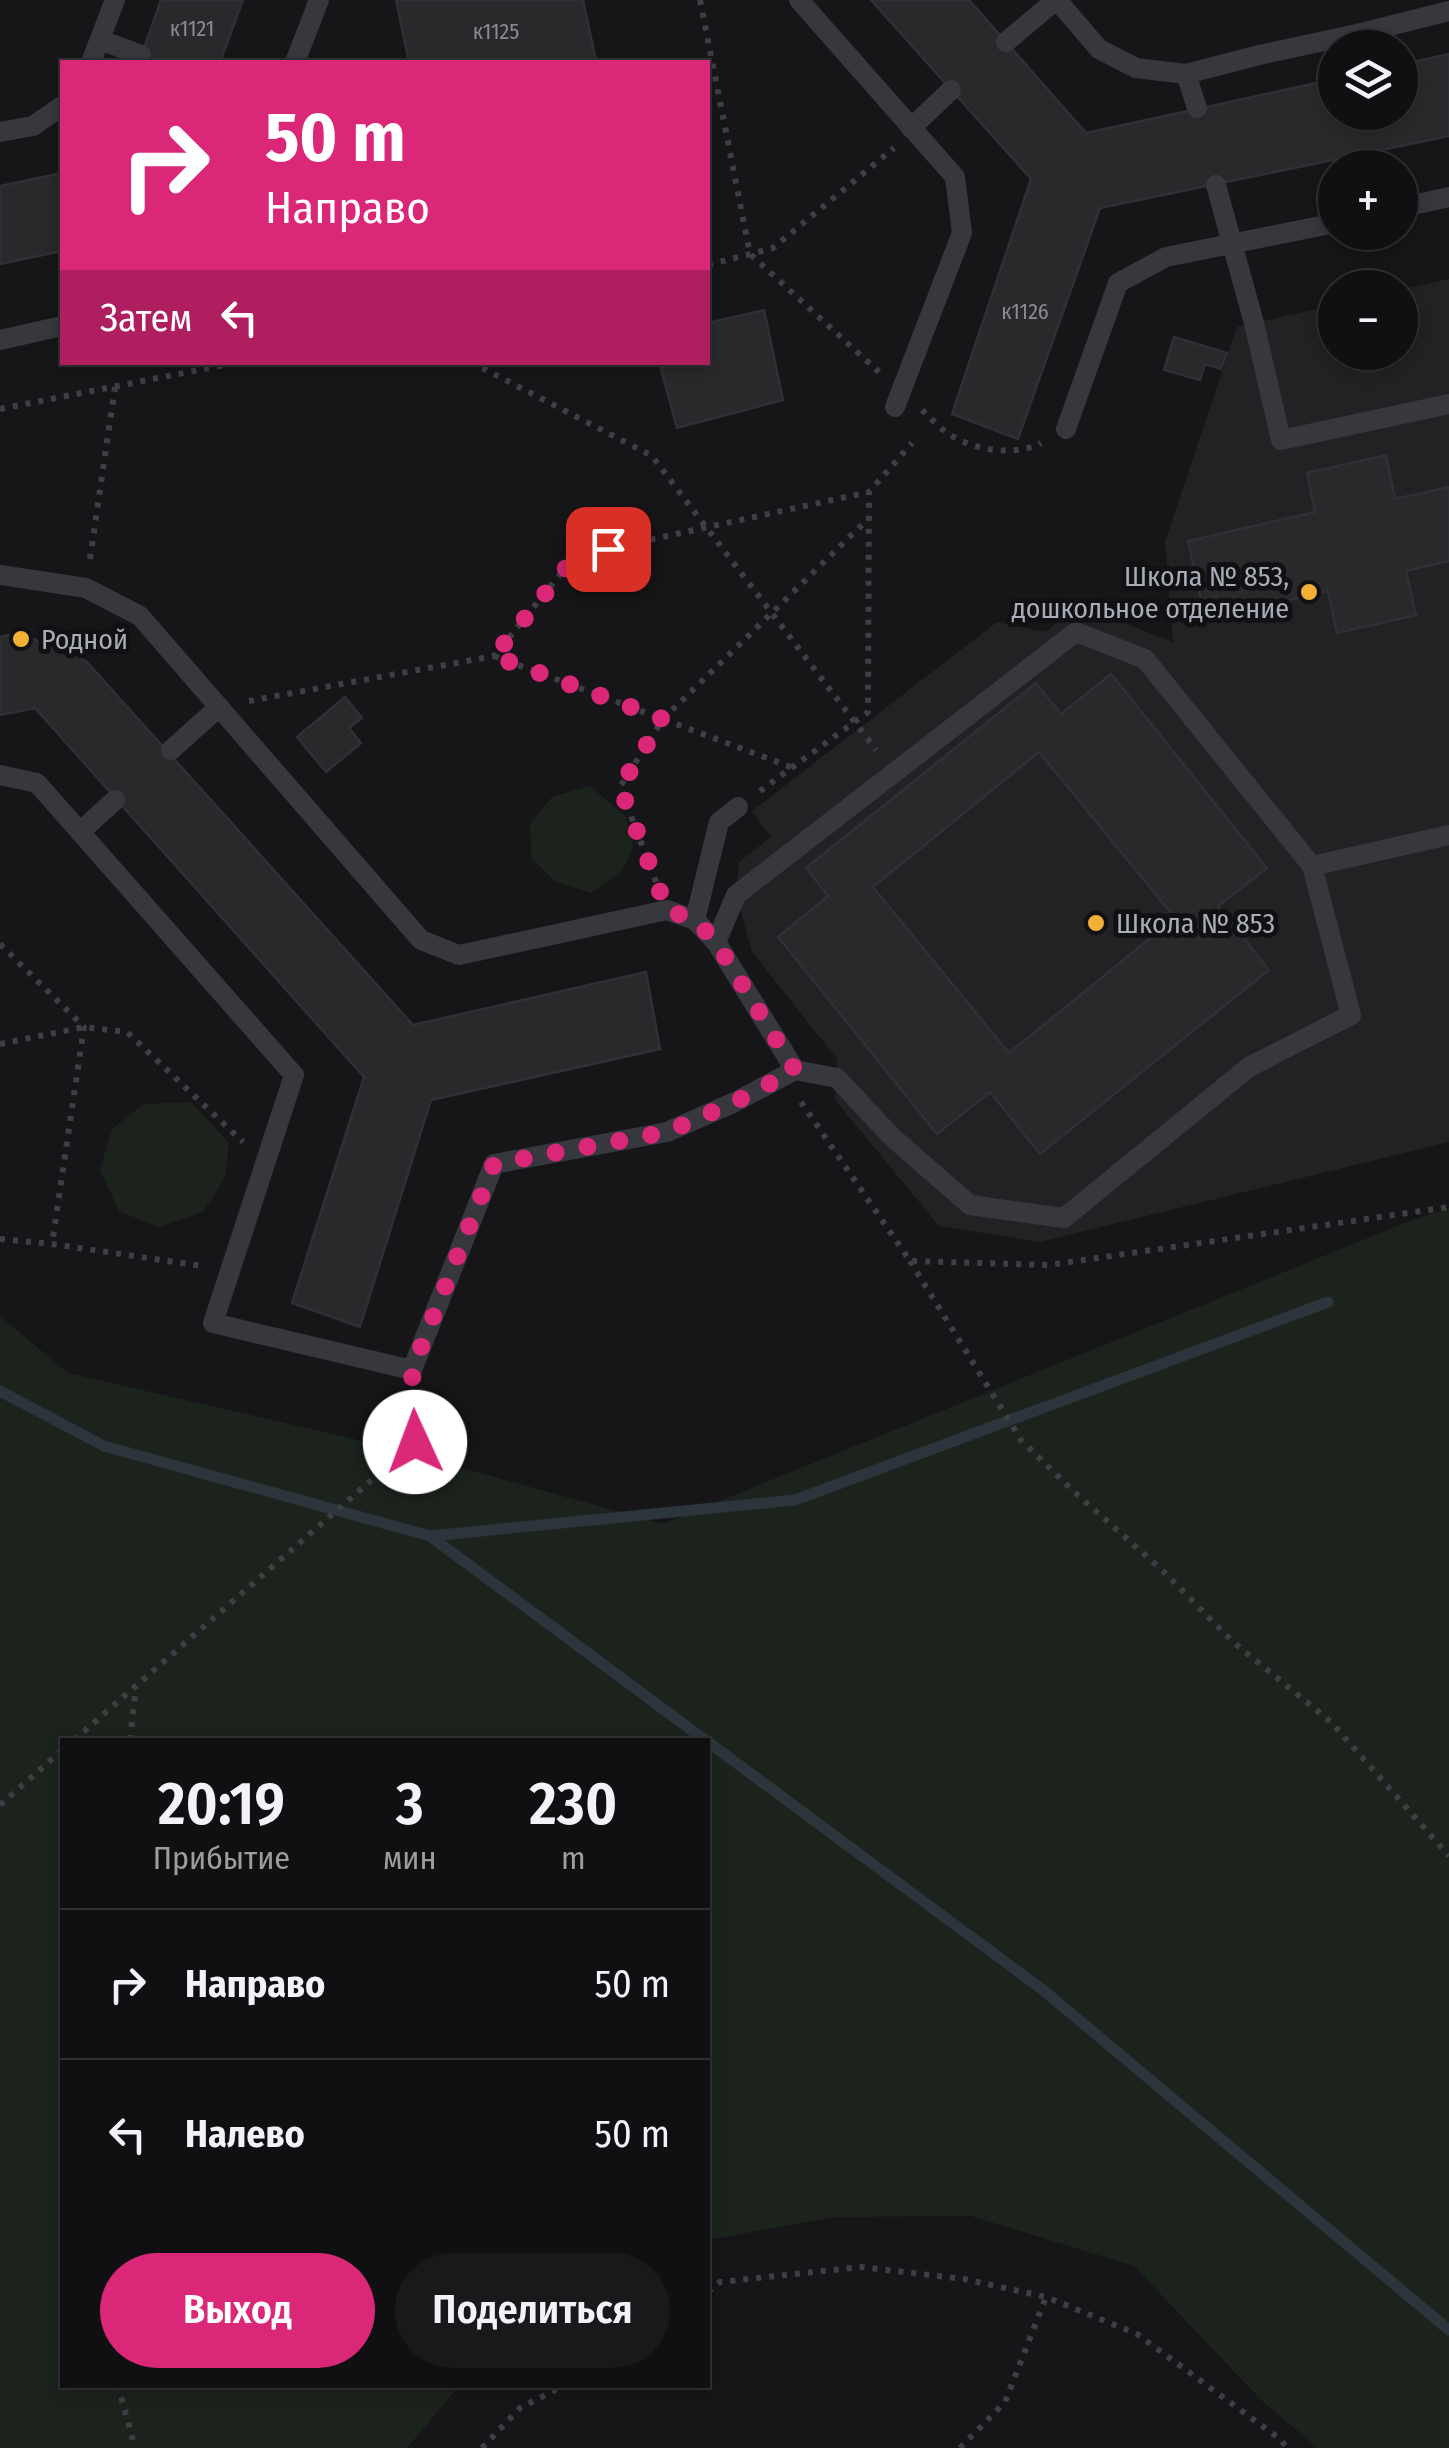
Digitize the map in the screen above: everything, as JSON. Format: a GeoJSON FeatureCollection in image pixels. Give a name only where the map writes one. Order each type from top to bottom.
{"type":"FeatureCollection","features":[{"type":"Feature","properties":{"kind":"lane"},"geometry":{"type":"LineString","coordinates":[[93,60],[115,0]]}},
{"type":"Feature","properties":{"kind":"lane"},"geometry":{"type":"LineString","coordinates":[[296,60],[319,0]]}},
{"type":"Feature","properties":{"kind":"lane"},"geometry":{"type":"LineString","coordinates":[[799,0],[956,177],[962,234],[895,407]]}},
{"type":"Feature","properties":{"kind":"lane"},"geometry":{"type":"LineString","coordinates":[[1006,42],[1056,0],[1099,49],[1136,68],[1186,74],[1449,11]]}},
{"type":"Feature","properties":{"kind":"lane"},"geometry":{"type":"LineString","coordinates":[[100,40],[141,55]]}},
{"type":"Feature","properties":{"kind":"lane"},"geometry":{"type":"LineString","coordinates":[[1186,74],[1197,108]]}},
{"type":"Feature","properties":{"kind":"lane"},"geometry":{"type":"LineString","coordinates":[[912,128],[951,90]]}},
{"type":"Feature","properties":{"kind":"lane"},"geometry":{"type":"LineString","coordinates":[[0,132],[33,126],[60,107]]}},
{"type":"Feature","properties":{"kind":"lane"},"geometry":{"type":"LineString","coordinates":[[1216,185],[1281,440],[1449,404]]}},
{"type":"Feature","properties":{"kind":"lane"},"geometry":{"type":"LineString","coordinates":[[1418,204],[1449,197]]}},
{"type":"Feature","properties":{"kind":"lane"},"geometry":{"type":"LineString","coordinates":[[1066,429],[1118,284],[1166,258],[1318,227]]}},
{"type":"Feature","properties":{"kind":"lane"},"geometry":{"type":"LineString","coordinates":[[0,340],[60,326]]}},
{"type":"Feature","properties":{"kind":"lane"},"geometry":{"type":"LineString","coordinates":[[0,575],[86,588],[140,616],[421,940],[458,955],[667,910],[695,920],[716,942],[795,1070]]}},
{"type":"Feature","properties":{"kind":"lane"},"geometry":{"type":"LineString","coordinates":[[0,775],[37,783],[294,1075],[213,1323],[412,1370],[494,1164],[667,1132],[795,1070],[837,1078],[892,1138],[970,1206],[1064,1218],[1250,1067],[1351,1015],[1312,866],[1146,659],[1076,632],[736,894],[716,942]]}},
{"type":"Feature","properties":{"kind":"lane"},"geometry":{"type":"LineString","coordinates":[[171,750],[219,706]]}},
{"type":"Feature","properties":{"kind":"lane"},"geometry":{"type":"LineString","coordinates":[[80,832],[115,800]]}},
{"type":"Feature","properties":{"kind":"lane"},"geometry":{"type":"LineString","coordinates":[[695,920],[719,822],[738,806]]}},
{"type":"Feature","properties":{"kind":"lane"},"geometry":{"type":"LineString","coordinates":[[1312,866],[1449,835]]}},
{"type":"Feature","properties":{"kind":"path"},"geometry":{"type":"LineString","coordinates":[[700,0],[750,254]]}},
{"type":"Feature","properties":{"kind":"path"},"geometry":{"type":"LineString","coordinates":[[710,264],[773,248],[892,151],[912,128]]}},
{"type":"Feature","properties":{"kind":"path"},"geometry":{"type":"LineString","coordinates":[[0,409],[225,365]]}},
{"type":"Feature","properties":{"kind":"path"},"geometry":{"type":"LineString","coordinates":[[478,365],[652,456],[880,754]]}},
{"type":"Feature","properties":{"kind":"path"},"geometry":{"type":"LineString","coordinates":[[86,588],[115,387]]}},
{"type":"Feature","properties":{"kind":"path"},"geometry":{"type":"LineString","coordinates":[[494,656],[576,556],[869,492],[912,443]]}},
{"type":"Feature","properties":{"kind":"path"},"geometry":{"type":"LineString","coordinates":[[738,806],[868,712],[869,492]]}},
{"type":"Feature","properties":{"kind":"path"},"geometry":{"type":"LineString","coordinates":[[667,910],[620,787],[663,719],[868,519]]}},
{"type":"Feature","properties":{"kind":"path"},"geometry":{"type":"LineString","coordinates":[[219,706],[494,656],[792,767]]}},
{"type":"Feature","properties":{"kind":"path"},"geometry":{"type":"LineString","coordinates":[[0,944],[84,1027]]}},
{"type":"Feature","properties":{"kind":"path"},"geometry":{"type":"LineString","coordinates":[[52,1244],[84,1027]]}},
{"type":"Feature","properties":{"kind":"path"},"geometry":{"type":"LineString","coordinates":[[0,1044],[84,1027],[127,1032],[265,1164]]}},
{"type":"Feature","properties":{"kind":"path"},"geometry":{"type":"LineString","coordinates":[[0,1239],[230,1271]]}},
{"type":"Feature","properties":{"kind":"path"},"geometry":{"type":"LineString","coordinates":[[910,1261],[1021,1440],[1163,1571],[1232,1641],[1331,1722],[1449,1856]]}},
{"type":"Feature","properties":{"kind":"path"},"geometry":{"type":"LineString","coordinates":[[76,1738],[415,1442],[412,1370]]}},
{"type":"Feature","properties":{"kind":"path"},"geometry":{"type":"LineString","coordinates":[[130,1738],[136,1685]]}},
{"type":"Feature","properties":{"kind":"path"},"geometry":{"type":"LineString","coordinates":[[0,1805],[60,1752]]}},
{"type":"Feature","properties":{"kind":"path"},"geometry":{"type":"LineString","coordinates":[[710,2290],[720,2282],[861,2267],[964,2279],[1046,2298],[1137,2334],[1287,2448]]}},
{"type":"Feature","properties":{"kind":"path"},"geometry":{"type":"LineString","coordinates":[[960,2448],[1005,2402],[1046,2298]]}},
{"type":"Feature","properties":{"kind":"path"},"geometry":{"type":"LineString","coordinates":[[119,2388],[135,2448]]}},
{"type":"Feature","properties":{"kind":"path"},"geometry":{"type":"LineString","coordinates":[[482,2448],[520,2408],[558,2388]]}},
{"type":"Feature","properties":{"kind":"shaded area","name":"Школа № 853"},"geometry":{"type":"Polygon","coordinates":[[[1449,279],[1449,1142],[1040,1242],[939,1226],[835,1100],[837,1059],[752,952],[736,895],[739,862],[771,837],[752,811],[997,622],[1046,632],[1078,605],[1173,642],[1165,542],[1237,327],[1318,309],[1318,370],[1418,370],[1418,286],[1449,279]]]}},
{"type":"Feature","properties":{"kind":"shaded area"},"geometry":{"type":"Polygon","coordinates":[[[590,786],[626,817],[633,848],[622,871],[591,893],[556,882],[531,858],[530,824],[552,797],[590,786]]]}},
{"type":"Feature","properties":{"kind":"shaded area"},"geometry":{"type":"Polygon","coordinates":[[[191,1102],[229,1143],[225,1178],[203,1212],[158,1227],[119,1211],[100,1170],[112,1129],[144,1104],[191,1102]]]}},
{"type":"Feature","properties":{"kind":"shaded area"},"geometry":{"type":"Polygon","coordinates":[[[1449,1208],[1449,2448],[1318,2448],[1262,2401],[1134,2266],[971,2216],[834,2217],[710,2240],[710,1738],[60,1738],[60,2388],[457,2388],[407,2448],[0,2448],[0,1316],[68,1373],[376,1444],[663,1524],[1449,1208]]]}},
{"type":"Feature","properties":{"kind":"building"},"geometry":{"type":"Polygon","coordinates":[[[161,0],[243,0],[221,60],[140,60],[161,0]]]}},
{"type":"Feature","properties":{"kind":"building"},"geometry":{"type":"Polygon","coordinates":[[[396,0],[583,0],[596,60],[409,60],[396,0]]]}},
{"type":"Feature","properties":{"kind":"building"},"geometry":{"type":"Polygon","coordinates":[[[871,0],[969,0],[1086,133],[1318,83],[1318,130],[1418,130],[1418,61],[1449,54],[1449,136],[1381,150],[1318,150],[1318,163],[1100,208],[1018,439],[952,414],[1031,179],[871,0]]]}},
{"type":"Feature","properties":{"kind":"building"},"geometry":{"type":"Polygon","coordinates":[[[60,173],[60,251],[0,264],[0,186],[60,173]]]}},
{"type":"Feature","properties":{"kind":"building"},"geometry":{"type":"Polygon","coordinates":[[[764,310],[783,400],[677,428],[660,365],[710,365],[710,323],[764,310]]]}},
{"type":"Feature","properties":{"kind":"building"},"geometry":{"type":"Polygon","coordinates":[[[1174,337],[1227,353],[1221,369],[1205,364],[1200,380],[1164,370],[1174,337]]]}},
{"type":"Feature","properties":{"kind":"building"},"geometry":{"type":"Polygon","coordinates":[[[1386,455],[1395,499],[1449,487],[1449,561],[1406,571],[1416,615],[1337,633],[1328,591],[1205,619],[1188,541],[1315,512],[1307,473],[1386,455]]]}},
{"type":"Feature","properties":{"kind":"building"},"geometry":{"type":"Polygon","coordinates":[[[19,633],[86,661],[413,1025],[646,972],[660,1049],[431,1100],[360,1327],[292,1303],[364,1077],[35,708],[0,715],[0,637],[19,633]]]}},
{"type":"Feature","properties":{"kind":"building"},"geometry":{"type":"Polygon","coordinates":[[[1111,674],[1267,868],[1218,906],[1269,970],[1040,1154],[990,1092],[937,1134],[778,937],[828,896],[806,868],[1036,683],[1061,714],[1111,674]],[[1039,752],[873,887],[1009,1053],[1175,918],[1039,752]]]}},
{"type":"Feature","properties":{"kind":"building"},"geometry":{"type":"Polygon","coordinates":[[[345,697],[362,718],[349,728],[361,743],[326,772],[297,737],[345,697]]]}},
{"type":"Feature","properties":{"kind":"waterway"},"geometry":{"type":"LineString","coordinates":[[0,1391],[104,1446],[430,1536],[795,1500],[1328,1302]]}},
{"type":"Feature","properties":{"kind":"waterway"},"geometry":{"type":"LineString","coordinates":[[430,1536],[702,1738]]}},
{"type":"Feature","properties":{"kind":"waterway"},"geometry":{"type":"LineString","coordinates":[[710,1743],[1043,1990],[1449,2330]]}},
{"type":"Feature","properties":{"kind":"place","name":"Школа № 853, дошкольное отделение"},"geometry":{"type":"Point","coordinates":[1309,592]}},
{"type":"Feature","properties":{"kind":"place","name":"Родной"},"geometry":{"type":"Point","coordinates":[21,639]}},
{"type":"Feature","properties":{"kind":"place","name":"Школа № 853"},"geometry":{"type":"Point","coordinates":[1096,923]}},
{"type":"Feature","properties":{"kind":"route"},"geometry":{"type":"LineString","coordinates":[[415,1442],[412,1370],[494,1164],[667,1132],[795,1070],[716,942],[695,920],[667,910],[620,787],[663,719],[494,656],[576,556],[608,549]]}}]}
